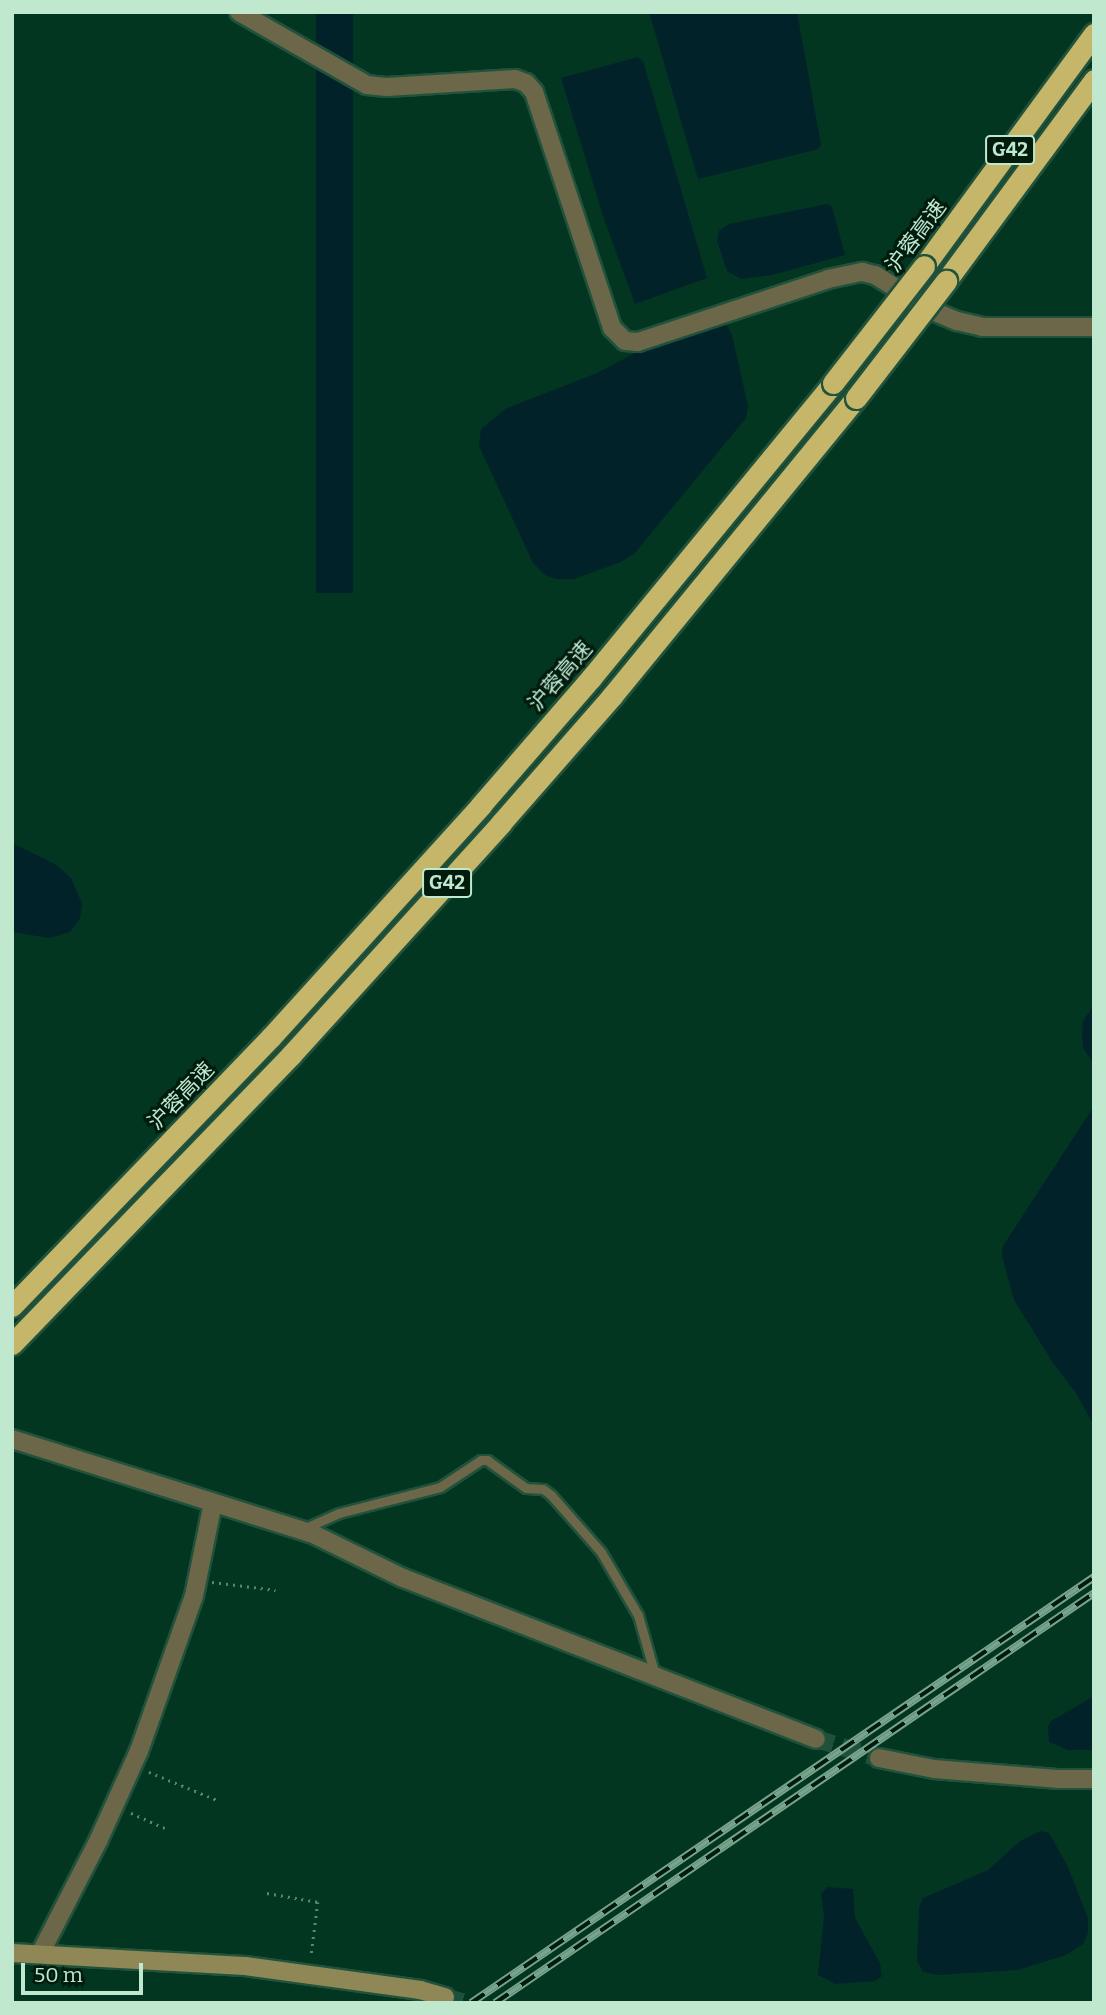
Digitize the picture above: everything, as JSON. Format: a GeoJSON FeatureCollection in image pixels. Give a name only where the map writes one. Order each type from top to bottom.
{"type":"FeatureCollection","features":[{"type":"Feature","properties":{"kind":"highway","name":"沪蓉高速"},"geometry":{"type":"LineString","coordinates":[[12,1306],[271,1037],[481,806],[592,678],[833,383],[924,265],[1094,34]]}},
{"type":"Feature","properties":{"kind":"highway","name":"G42"},"geometry":{"type":"LineString","coordinates":[[12,1344],[291,1055],[493,833],[612,696],[856,398],[1094,80]]}},
{"type":"Feature","properties":{"kind":"main road"},"geometry":{"type":"LineString","coordinates":[[12,1953],[176,1961],[309,1973],[421,1990],[445,1997]]}},
{"type":"Feature","properties":{"kind":"street"},"geometry":{"type":"LineString","coordinates":[[239,12],[367,85],[387,87],[515,79],[531,87],[612,328],[625,341],[638,342],[828,279],[862,272],[875,275],[933,311],[982,327],[1094,327]]}},
{"type":"Feature","properties":{"kind":"street"},"geometry":{"type":"LineString","coordinates":[[12,1439],[301,1530],[403,1578],[817,1740]]}},
{"type":"Feature","properties":{"kind":"street"},"geometry":{"type":"LineString","coordinates":[[40,1954],[115,1807],[133,1765],[199,1580],[213,1503]]}},
{"type":"Feature","properties":{"kind":"street"},"geometry":{"type":"LineString","coordinates":[[879,1758],[934,1769],[1057,1779],[1094,1779]]}},
{"type":"Feature","properties":{"kind":"lane"},"geometry":{"type":"LineString","coordinates":[[301,1530],[340,1513],[440,1487],[481,1460],[487,1460],[526,1488],[543,1489],[551,1495],[601,1552],[638,1615],[656,1677]]}},
{"type":"Feature","properties":{"kind":"path"},"geometry":{"type":"LineString","coordinates":[[199,1580],[276,1590]]}},
{"type":"Feature","properties":{"kind":"path"},"geometry":{"type":"LineString","coordinates":[[133,1765],[216,1800]]}},
{"type":"Feature","properties":{"kind":"path"},"geometry":{"type":"LineString","coordinates":[[115,1807],[167,1829]]}},
{"type":"Feature","properties":{"kind":"path"},"geometry":{"type":"LineString","coordinates":[[267,1893],[318,1902],[309,1973]]}},
{"type":"Feature","properties":{"kind":"water"},"geometry":{"type":"Polygon","coordinates":[[[316,12],[353,12],[353,593],[316,593],[316,12]]]}},
{"type":"Feature","properties":{"kind":"water"},"geometry":{"type":"Polygon","coordinates":[[[649,12],[797,12],[821,145],[818,149],[698,179],[649,12]]]}},
{"type":"Feature","properties":{"kind":"water"},"geometry":{"type":"Polygon","coordinates":[[[638,57],[643,61],[707,278],[635,304],[604,219],[561,78],[638,57]]]}},
{"type":"Feature","properties":{"kind":"water"},"geometry":{"type":"Polygon","coordinates":[[[827,204],[832,207],[845,255],[772,275],[741,279],[727,271],[717,241],[719,231],[729,224],[827,204]]]}},
{"type":"Feature","properties":{"kind":"water"},"geometry":{"type":"Polygon","coordinates":[[[717,319],[726,324],[732,335],[748,406],[746,418],[635,553],[621,562],[574,579],[556,579],[545,575],[533,563],[479,446],[481,429],[505,409],[597,373],[656,342],[717,319]]]}},
{"type":"Feature","properties":{"kind":"water"},"geometry":{"type":"Polygon","coordinates":[[[12,843],[55,864],[71,878],[82,904],[80,919],[70,932],[50,938],[12,932],[12,843]]]}},
{"type":"Feature","properties":{"kind":"water"},"geometry":{"type":"Polygon","coordinates":[[[1094,1005],[1094,1064],[1083,1048],[1082,1037],[1083,1021],[1094,1005]]]}},
{"type":"Feature","properties":{"kind":"water"},"geometry":{"type":"Polygon","coordinates":[[[1094,1106],[1094,1426],[1076,1393],[1053,1363],[1014,1300],[1002,1256],[1003,1246],[1094,1106]]]}},
{"type":"Feature","properties":{"kind":"water"},"geometry":{"type":"Polygon","coordinates":[[[1094,1696],[1094,1750],[1068,1750],[1049,1742],[1048,1727],[1051,1721],[1094,1696]]]}},
{"type":"Feature","properties":{"kind":"water"},"geometry":{"type":"Polygon","coordinates":[[[1040,1831],[1049,1833],[1068,1867],[1088,1918],[1088,1933],[1083,1944],[1066,1955],[1018,1970],[938,1975],[923,1972],[917,1961],[919,1907],[923,1898],[988,1870],[1020,1841],[1040,1831]]]}},
{"type":"Feature","properties":{"kind":"water"},"geometry":{"type":"Polygon","coordinates":[[[827,1887],[853,1889],[855,1918],[880,1963],[882,1976],[875,1981],[835,1984],[818,1975],[824,1916],[821,1894],[827,1887]]]}},
{"type":"Feature","properties":{"kind":"tunnel"},"geometry":{"type":"LineString","coordinates":[[816,1739],[879,1758]]}},
{"type":"Feature","properties":{"kind":"tunnel"},"geometry":{"type":"LineString","coordinates":[[445,1997],[465,2003]]}},
{"type":"Feature","properties":{"kind":"railway"},"geometry":{"type":"LineString","coordinates":[[471,2003],[1094,1577]]}},
{"type":"Feature","properties":{"kind":"railway"},"geometry":{"type":"LineString","coordinates":[[495,2003],[1094,1593]]}}]}
